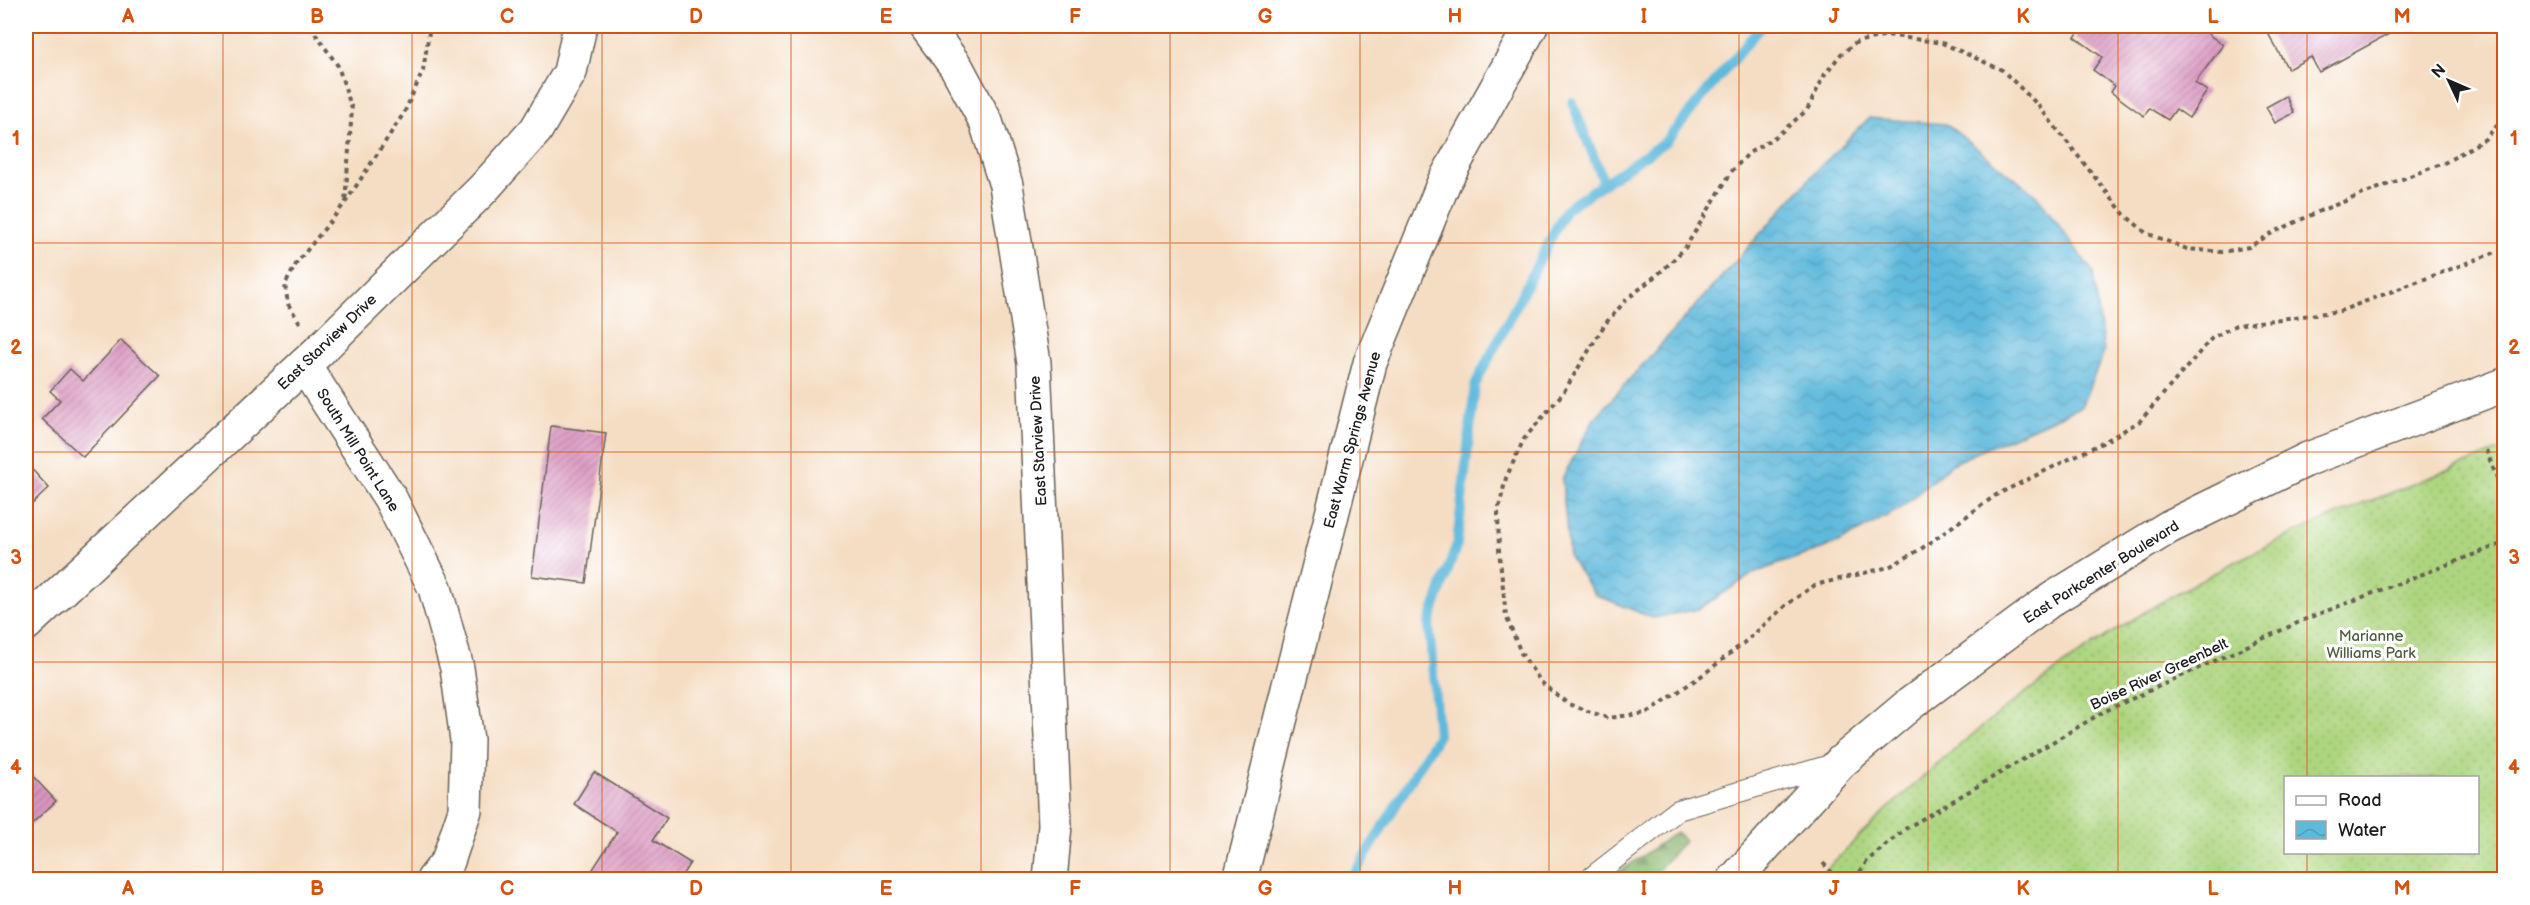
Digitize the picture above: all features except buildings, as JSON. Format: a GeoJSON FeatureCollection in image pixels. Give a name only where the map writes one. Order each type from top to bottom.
{"type":"FeatureCollection","features":[{"type":"Feature","properties":{"kind":"street","name":"East Starview Drive"},"geometry":{"type":"LineString","coordinates":[[26,624],[311,358],[483,189],[536,130],[570,72],[580,26]]}},
{"type":"Feature","properties":{"kind":"street","name":"East Starview Drive"},"geometry":{"type":"LineString","coordinates":[[926,26],[957,69],[986,122],[1006,185],[1034,363],[1055,825],[1050,879]]}},
{"type":"Feature","properties":{"kind":"street","name":"East Warm Springs Avenue"},"geometry":{"type":"LineString","coordinates":[[1240,879],[1370,363],[1444,182],[1531,26]]}},
{"type":"Feature","properties":{"kind":"street","name":"South Mill Point Lane"},"geometry":{"type":"LineString","coordinates":[[311,358],[390,498],[435,588],[457,668],[467,740],[465,810],[448,861],[433,879]]}},
{"type":"Feature","properties":{"kind":"street","name":"East Parkcenter Boulevard"},"geometry":{"type":"LineString","coordinates":[[1734,879],[1841,762],[1910,704],[2052,599],[2169,527],[2308,459],[2505,385]]}},
{"type":"Feature","properties":{"kind":"lane"},"geometry":{"type":"LineString","coordinates":[[1588,879],[1678,810],[1841,762]]}},
{"type":"Feature","properties":{"kind":"path"},"geometry":{"type":"LineString","coordinates":[[310,26],[338,66],[352,110],[345,203]]}},
{"type":"Feature","properties":{"kind":"path"},"geometry":{"type":"LineString","coordinates":[[311,358],[288,304],[285,285],[296,264],[345,203],[404,113],[423,71],[430,26]]}},
{"type":"Feature","properties":{"kind":"path"},"geometry":{"type":"LineString","coordinates":[[2505,118],[2485,139],[2446,162],[2322,210],[2272,233],[2249,247],[2222,252],[2187,249],[2146,233],[2124,214],[2037,104],[2002,70],[1942,44],[1887,35],[1857,42],[1841,54],[1826,74],[1807,110],[1778,135],[1749,153],[1732,171],[1685,248],[1664,269],[1626,300],[1605,324],[1563,393],[1524,439],[1506,478],[1498,511],[1499,550],[1506,616],[1521,653],[1541,682],[1568,704],[1608,718],[1647,713],[1704,674],[1751,637],[1786,605],[1815,585],[1889,567],[1921,549],[1996,495],[2104,442],[2140,421],[2212,338],[2236,325],[2340,311],[2505,249]]}},
{"type":"Feature","properties":{"kind":"path"},"geometry":{"type":"LineString","coordinates":[[2486,450],[2505,496]]}},
{"type":"Feature","properties":{"kind":"path","name":"Boise River Greenbelt"},"geometry":{"type":"LineString","coordinates":[[1855,879],[1866,861],[1905,829],[2105,711],[2308,618],[2505,543]]}},
{"type":"Feature","properties":{"kind":"path"},"geometry":{"type":"LineString","coordinates":[[1823,863],[1839,879]]}},
{"type":"Feature","properties":{"kind":"green space","name":"Marianne Williams Park"},"geometry":{"type":"Polygon","coordinates":[[[2504,449],[2504,879],[1817,879],[1909,789],[2008,706],[2060,668],[2168,598],[2225,567],[2363,504],[2504,449]]]}},
{"type":"Feature","properties":{"kind":"green space"},"geometry":{"type":"Polygon","coordinates":[[[1676,832],[1685,840],[1650,879],[1610,879],[1676,832]]]}},
{"type":"Feature","properties":{"kind":"water"},"geometry":{"type":"Polygon","coordinates":[[[1869,118],[1946,124],[2037,196],[2093,272],[2104,352],[2081,407],[1953,463],[1900,509],[1838,543],[1754,573],[1699,609],[1653,618],[1595,595],[1569,557],[1562,479],[1594,419],[1819,168],[1869,118]]]}},
{"type":"Feature","properties":{"kind":"waterway"},"geometry":{"type":"LineString","coordinates":[[1351,880],[1438,735],[1429,624],[1457,544],[1475,385],[1566,209],[1666,141],[1761,26]]}},
{"type":"Feature","properties":{"kind":"waterway"},"geometry":{"type":"LineString","coordinates":[[1572,102],[1604,183]]}}]}
